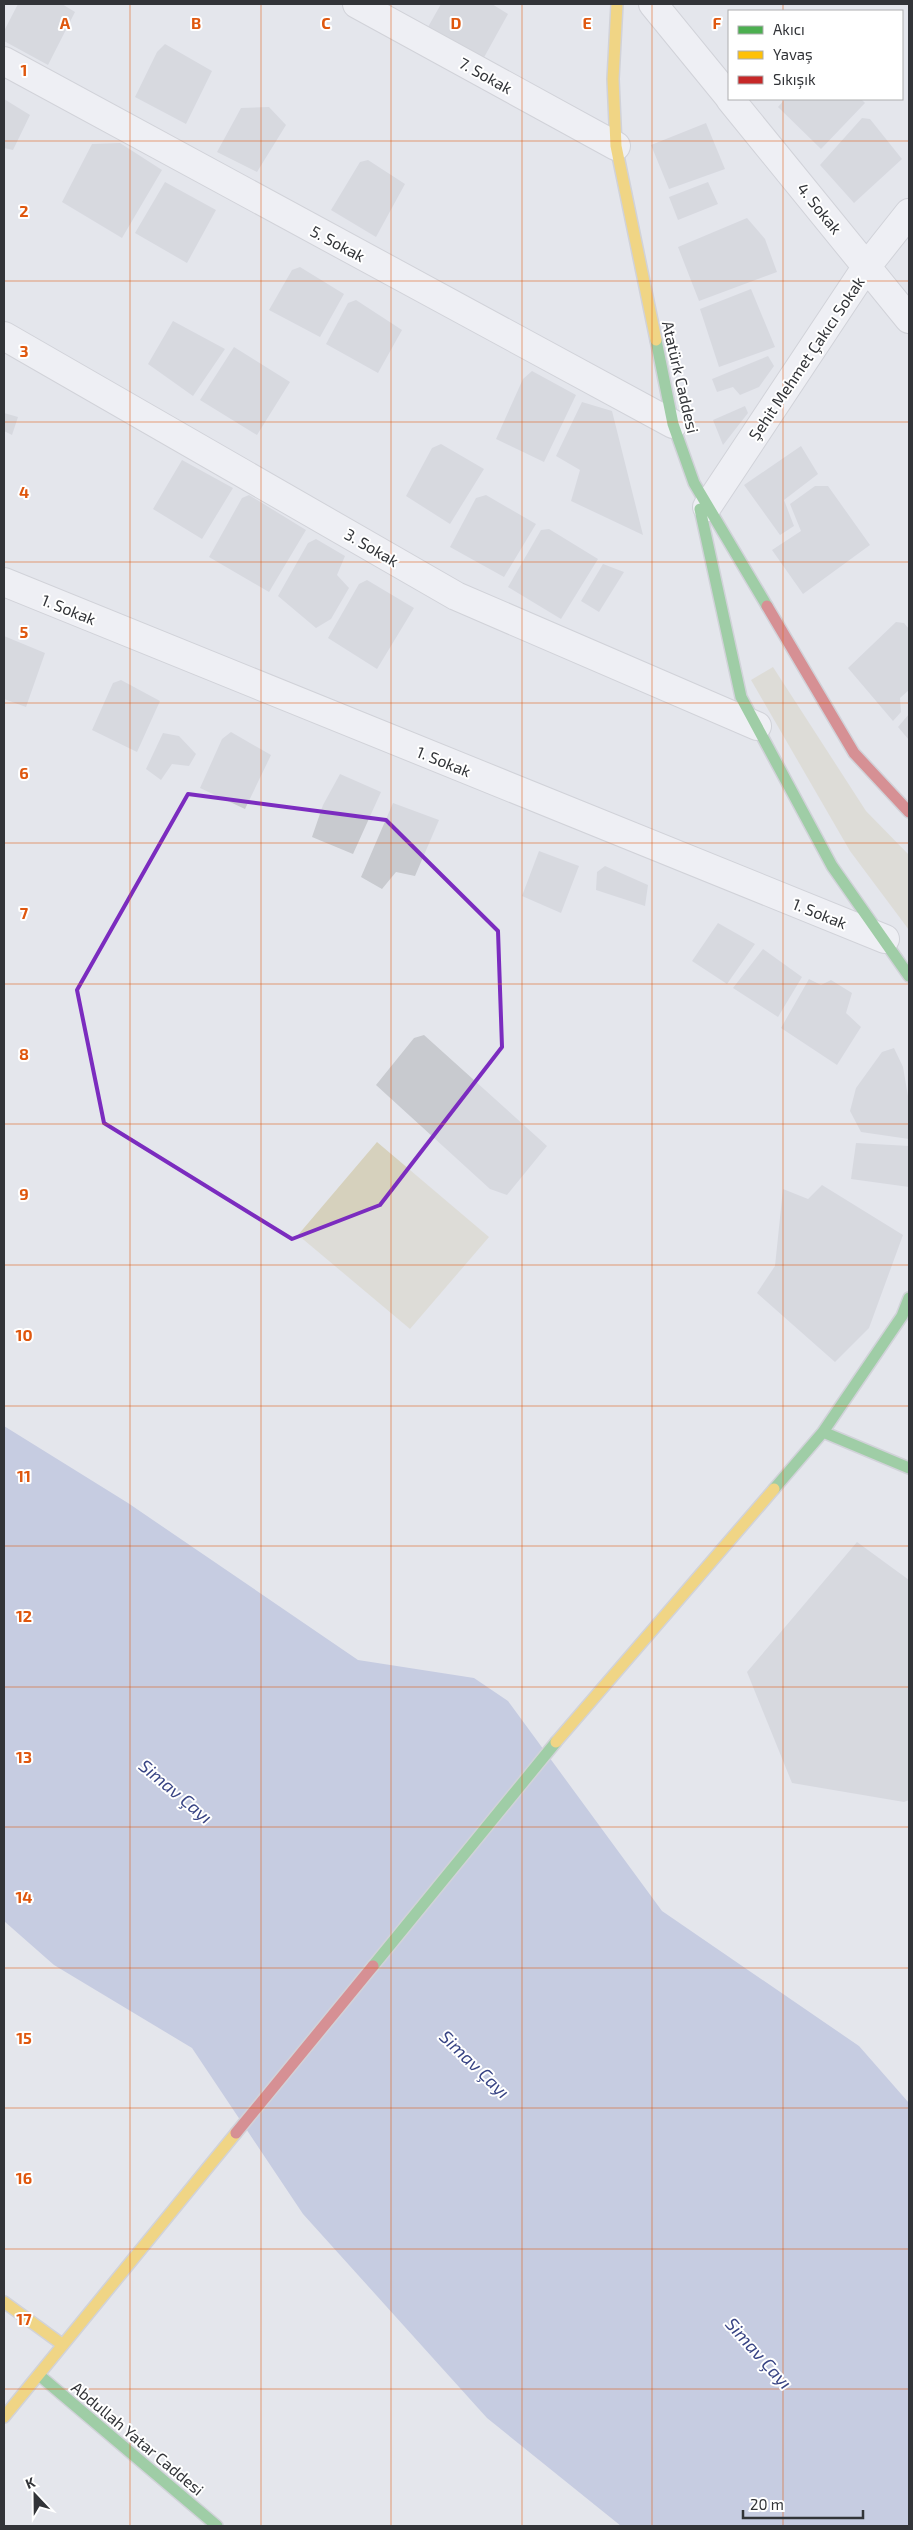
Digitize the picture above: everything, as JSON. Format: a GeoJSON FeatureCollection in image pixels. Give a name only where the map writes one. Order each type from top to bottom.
{"type":"FeatureCollection","features":[{"type":"Feature","properties":{"kind":"main road","name":"Atatürk Caddesi"},"geometry":{"type":"LineString","coordinates":[[616,4],[614,79],[616,146],[673,424],[694,484],[854,754],[909,812]]}},
{"type":"Feature","properties":{"kind":"main road"},"geometry":{"type":"LineString","coordinates":[[694,484],[741,697],[832,866],[885,939],[909,976]]}},
{"type":"Feature","properties":{"kind":"main road"},"geometry":{"type":"LineString","coordinates":[[4,2417],[596,1693],[823,1432],[902,1316],[909,1298]]}},
{"type":"Feature","properties":{"kind":"main road"},"geometry":{"type":"LineString","coordinates":[[823,1432],[909,1468]]}},
{"type":"Feature","properties":{"kind":"main road"},"geometry":{"type":"LineString","coordinates":[[4,2302],[63,2345]]}},
{"type":"Feature","properties":{"kind":"main road","name":"Abdullah Yatar Caddesi"},"geometry":{"type":"LineString","coordinates":[[39,2375],[217,2526]]}},
{"type":"Feature","properties":{"kind":"street","name":"7. Sokak"},"geometry":{"type":"LineString","coordinates":[[357,4],[616,146]]}},
{"type":"Feature","properties":{"kind":"street","name":"4. Sokak"},"geometry":{"type":"LineString","coordinates":[[652,4],[728,96]]}},
{"type":"Feature","properties":{"kind":"street","name":"5. Sokak"},"geometry":{"type":"LineString","coordinates":[[4,61],[673,424]]}},
{"type":"Feature","properties":{"kind":"street","name":"4. Sokak"},"geometry":{"type":"LineString","coordinates":[[732,100],[909,319]]}},
{"type":"Feature","properties":{"kind":"street","name":"Şehit Mehmet Çakıcı Sokak"},"geometry":{"type":"LineString","coordinates":[[707,507],[867,266],[909,213]]}},
{"type":"Feature","properties":{"kind":"street","name":"3. Sokak"},"geometry":{"type":"LineString","coordinates":[[4,336],[456,596],[757,726]]}},
{"type":"Feature","properties":{"kind":"street","name":"1. Sokak"},"geometry":{"type":"LineString","coordinates":[[4,582],[885,939]]}},
{"type":"Feature","properties":{"kind":"highlighted area"},"geometry":{"type":"Polygon","coordinates":[[[188,794],[386,820],[498,931],[502,1047],[380,1205],[292,1239],[104,1123],[77,990],[188,794]]]}},
{"type":"Feature","properties":{"kind":"shaded area"},"geometry":{"type":"Polygon","coordinates":[[[773,667],[866,811],[909,855],[909,930],[850,851],[751,680],[773,667]]]}},
{"type":"Feature","properties":{"kind":"shaded area"},"geometry":{"type":"Polygon","coordinates":[[[377,1142],[489,1237],[410,1329],[298,1235],[377,1142]]]}},
{"type":"Feature","properties":{"kind":"water","name":"Simav Çayı"},"geometry":{"type":"Polygon","coordinates":[[[4,1426],[128,1503],[358,1660],[474,1678],[508,1701],[662,1911],[859,2046],[909,2103],[909,2526],[621,2526],[487,2418],[303,2214],[192,2048],[54,1965],[4,1921],[4,1426]]]}},
{"type":"Feature","properties":{"kind":"building"},"geometry":{"type":"Polygon","coordinates":[[[18,4],[62,4],[75,12],[48,65],[4,41],[4,31],[18,4]]]}},
{"type":"Feature","properties":{"kind":"building"},"geometry":{"type":"Polygon","coordinates":[[[441,4],[492,4],[508,14],[482,61],[428,27],[441,4]]]}},
{"type":"Feature","properties":{"kind":"building"},"geometry":{"type":"Polygon","coordinates":[[[165,44],[212,71],[186,124],[135,97],[157,52],[165,44]]]}},
{"type":"Feature","properties":{"kind":"building"},"geometry":{"type":"Polygon","coordinates":[[[4,99],[30,115],[13,150],[4,148],[4,99]]]}},
{"type":"Feature","properties":{"kind":"building"},"geometry":{"type":"Polygon","coordinates":[[[784,100],[862,100],[865,103],[821,149],[778,107],[784,100]]]}},
{"type":"Feature","properties":{"kind":"building"},"geometry":{"type":"Polygon","coordinates":[[[269,107],[286,125],[257,172],[217,152],[241,108],[269,107]]]}},
{"type":"Feature","properties":{"kind":"building"},"geometry":{"type":"Polygon","coordinates":[[[862,118],[870,119],[902,159],[854,203],[820,165],[862,118]]]}},
{"type":"Feature","properties":{"kind":"building"},"geometry":{"type":"Polygon","coordinates":[[[706,123],[725,169],[669,189],[651,145],[706,123]]]}},
{"type":"Feature","properties":{"kind":"building"},"geometry":{"type":"Polygon","coordinates":[[[120,143],[162,170],[122,238],[62,202],[92,144],[120,143]]]}},
{"type":"Feature","properties":{"kind":"building"},"geometry":{"type":"Polygon","coordinates":[[[368,160],[405,184],[376,237],[331,210],[360,162],[368,160]]]}},
{"type":"Feature","properties":{"kind":"building"},"geometry":{"type":"Polygon","coordinates":[[[165,182],[216,210],[187,263],[135,233],[165,182]]]}},
{"type":"Feature","properties":{"kind":"building"},"geometry":{"type":"Polygon","coordinates":[[[708,182],[718,204],[678,220],[669,197],[708,182]]]}},
{"type":"Feature","properties":{"kind":"building"},"geometry":{"type":"Polygon","coordinates":[[[747,218],[765,239],[777,272],[699,301],[678,247],[747,218]]]}},
{"type":"Feature","properties":{"kind":"building"},"geometry":{"type":"Polygon","coordinates":[[[300,267],[344,294],[320,337],[269,310],[292,270],[300,267]]]}},
{"type":"Feature","properties":{"kind":"building"},"geometry":{"type":"Polygon","coordinates":[[[751,289],[775,347],[719,367],[700,309],[751,289]]]}},
{"type":"Feature","properties":{"kind":"building"},"geometry":{"type":"Polygon","coordinates":[[[356,300],[402,330],[378,373],[326,344],[348,303],[356,300]]]}},
{"type":"Feature","properties":{"kind":"building"},"geometry":{"type":"Polygon","coordinates":[[[173,321],[225,349],[193,396],[148,364],[173,321]]]}},
{"type":"Feature","properties":{"kind":"building"},"geometry":{"type":"Polygon","coordinates":[[[234,347],[290,382],[257,435],[200,400],[234,347]]]}},
{"type":"Feature","properties":{"kind":"building"},"geometry":{"type":"Polygon","coordinates":[[[768,356],[774,366],[759,387],[740,395],[733,387],[717,392],[712,379],[768,356]]]}},
{"type":"Feature","properties":{"kind":"building"},"geometry":{"type":"Polygon","coordinates":[[[532,371],[576,395],[544,462],[496,439],[523,379],[532,371]]]}},
{"type":"Feature","properties":{"kind":"building"},"geometry":{"type":"Polygon","coordinates":[[[582,402],[612,411],[643,535],[571,501],[580,470],[556,456],[582,402]]]}},
{"type":"Feature","properties":{"kind":"building"},"geometry":{"type":"Polygon","coordinates":[[[745,406],[748,413],[723,445],[713,420],[745,406]]]}},
{"type":"Feature","properties":{"kind":"building"},"geometry":{"type":"Polygon","coordinates":[[[4,413],[18,417],[12,435],[4,431],[4,413]]]}},
{"type":"Feature","properties":{"kind":"building"},"geometry":{"type":"Polygon","coordinates":[[[441,444],[484,469],[450,524],[406,496],[432,448],[441,444]]]}},
{"type":"Feature","properties":{"kind":"building"},"geometry":{"type":"Polygon","coordinates":[[[801,446],[818,474],[784,500],[794,526],[780,535],[744,485],[801,446]]]}},
{"type":"Feature","properties":{"kind":"building"},"geometry":{"type":"Polygon","coordinates":[[[182,460],[233,488],[202,539],[153,509],[182,460]]]}},
{"type":"Feature","properties":{"kind":"building"},"geometry":{"type":"Polygon","coordinates":[[[815,486],[828,486],[870,545],[803,594],[772,550],[801,531],[790,504],[815,486]]]}},
{"type":"Feature","properties":{"kind":"building"},"geometry":{"type":"Polygon","coordinates":[[[249,495],[306,530],[269,592],[209,557],[242,498],[249,495]]]}},
{"type":"Feature","properties":{"kind":"building"},"geometry":{"type":"Polygon","coordinates":[[[486,495],[536,524],[504,577],[450,547],[476,498],[486,495]]]}},
{"type":"Feature","properties":{"kind":"building"},"geometry":{"type":"Polygon","coordinates":[[[549,529],[598,559],[561,619],[508,587],[541,530],[549,529]]]}},
{"type":"Feature","properties":{"kind":"building"},"geometry":{"type":"Polygon","coordinates":[[[316,539],[345,556],[337,575],[349,588],[331,619],[316,628],[278,596],[308,543],[316,539]]]}},
{"type":"Feature","properties":{"kind":"building"},"geometry":{"type":"Polygon","coordinates":[[[603,564],[624,572],[599,612],[581,601],[603,564]]]}},
{"type":"Feature","properties":{"kind":"building"},"geometry":{"type":"Polygon","coordinates":[[[367,580],[414,608],[377,669],[328,638],[359,584],[367,580]]]}},
{"type":"Feature","properties":{"kind":"building"},"geometry":{"type":"Polygon","coordinates":[[[896,622],[904,623],[909,629],[909,690],[900,698],[901,712],[893,721],[848,668],[896,622]]]}},
{"type":"Feature","properties":{"kind":"building"},"geometry":{"type":"Polygon","coordinates":[[[4,636],[45,653],[26,707],[4,699],[4,636]]]}},
{"type":"Feature","properties":{"kind":"building"},"geometry":{"type":"Polygon","coordinates":[[[121,680],[160,701],[137,752],[92,730],[113,683],[121,680]]]}},
{"type":"Feature","properties":{"kind":"building"},"geometry":{"type":"Polygon","coordinates":[[[909,714],[909,740],[898,727],[909,714]]]}},
{"type":"Feature","properties":{"kind":"building"},"geometry":{"type":"Polygon","coordinates":[[[231,732],[271,755],[245,809],[200,788],[222,739],[231,732]]]}},
{"type":"Feature","properties":{"kind":"building"},"geometry":{"type":"Polygon","coordinates":[[[163,733],[179,736],[196,754],[189,766],[172,764],[161,780],[146,769],[163,733]]]}},
{"type":"Feature","properties":{"kind":"building"},"geometry":{"type":"Polygon","coordinates":[[[340,774],[381,792],[353,854],[312,837],[323,805],[340,774]]]}},
{"type":"Feature","properties":{"kind":"building"},"geometry":{"type":"Polygon","coordinates":[[[393,803],[439,820],[415,876],[396,872],[382,889],[361,877],[393,803]]]}},
{"type":"Feature","properties":{"kind":"building"},"geometry":{"type":"Polygon","coordinates":[[[539,851],[579,866],[561,913],[522,896],[539,851]]]}},
{"type":"Feature","properties":{"kind":"building"},"geometry":{"type":"Polygon","coordinates":[[[605,866],[648,885],[645,906],[596,890],[597,872],[605,866]]]}},
{"type":"Feature","properties":{"kind":"building"},"geometry":{"type":"Polygon","coordinates":[[[718,923],[755,944],[727,984],[692,961],[718,923]]]}},
{"type":"Feature","properties":{"kind":"building"},"geometry":{"type":"Polygon","coordinates":[[[763,949],[802,977],[778,1017],[733,988],[763,949]]]}},
{"type":"Feature","properties":{"kind":"building"},"geometry":{"type":"Polygon","coordinates":[[[809,979],[821,985],[831,980],[852,993],[846,1013],[861,1027],[837,1065],[781,1028],[809,979]]]}},
{"type":"Feature","properties":{"kind":"building"},"geometry":{"type":"Polygon","coordinates":[[[424,1035],[547,1146],[507,1195],[490,1189],[376,1085],[414,1038],[424,1035]]]}},
{"type":"Feature","properties":{"kind":"building"},"geometry":{"type":"Polygon","coordinates":[[[894,1048],[903,1067],[909,1102],[909,1139],[861,1132],[850,1111],[856,1088],[882,1052],[894,1048]]]}},
{"type":"Feature","properties":{"kind":"building"},"geometry":{"type":"Polygon","coordinates":[[[856,1143],[909,1146],[909,1187],[851,1179],[856,1143]]]}},
{"type":"Feature","properties":{"kind":"building"},"geometry":{"type":"Polygon","coordinates":[[[822,1185],[903,1235],[869,1328],[835,1362],[757,1293],[775,1266],[783,1189],[808,1199],[822,1185]]]}},
{"type":"Feature","properties":{"kind":"building"},"geometry":{"type":"Polygon","coordinates":[[[857,1542],[909,1580],[909,1800],[904,1802],[792,1783],[747,1672],[857,1542]]]}},
{"type":"Feature","properties":{"kind":"traffic: fast"},"geometry":{"type":"LineString","coordinates":[[656,340],[673,424],[694,483],[767,606]]}},
{"type":"Feature","properties":{"kind":"traffic: fast"},"geometry":{"type":"LineString","coordinates":[[700,509],[741,697],[832,866],[909,976]]}},
{"type":"Feature","properties":{"kind":"traffic: fast"},"geometry":{"type":"LineString","coordinates":[[774,1489],[823,1432],[902,1316],[909,1298]]}},
{"type":"Feature","properties":{"kind":"traffic: fast"},"geometry":{"type":"LineString","coordinates":[[823,1432],[909,1468]]}},
{"type":"Feature","properties":{"kind":"traffic: fast"},"geometry":{"type":"LineString","coordinates":[[373,1966],[556,1742]]}},
{"type":"Feature","properties":{"kind":"traffic: fast"},"geometry":{"type":"LineString","coordinates":[[39,2375],[217,2526]]}},
{"type":"Feature","properties":{"kind":"traffic: slow"},"geometry":{"type":"LineString","coordinates":[[617,4],[613,79],[616,146],[656,340]]}},
{"type":"Feature","properties":{"kind":"traffic: slow"},"geometry":{"type":"LineString","coordinates":[[556,1742],[774,1489]]}},
{"type":"Feature","properties":{"kind":"traffic: slow"},"geometry":{"type":"LineString","coordinates":[[4,2417],[236,2133]]}},
{"type":"Feature","properties":{"kind":"traffic: slow"},"geometry":{"type":"LineString","coordinates":[[4,2302],[63,2345]]}},
{"type":"Feature","properties":{"kind":"traffic: jam"},"geometry":{"type":"LineString","coordinates":[[767,606],[854,753],[909,812]]}},
{"type":"Feature","properties":{"kind":"traffic: jam"},"geometry":{"type":"LineString","coordinates":[[236,2133],[373,1966]]}}]}
